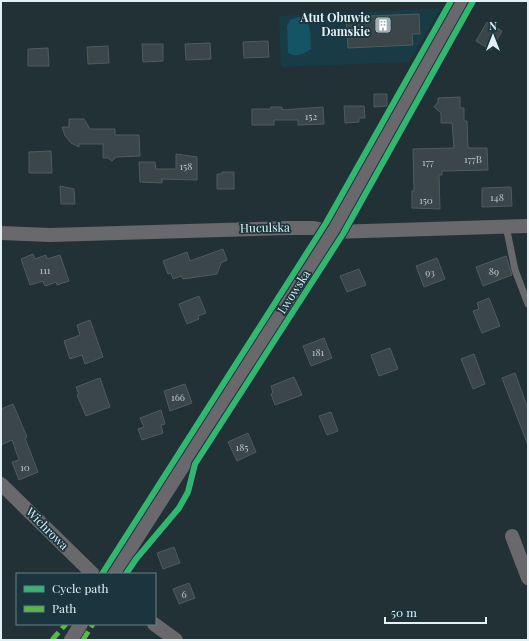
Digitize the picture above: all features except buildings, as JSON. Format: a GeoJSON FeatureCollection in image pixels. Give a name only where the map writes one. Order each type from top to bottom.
{"type":"FeatureCollection","features":[{"type":"Feature","properties":{"kind":"street","name":"Lwowska"},"geometry":{"type":"LineString","coordinates":[[115,573],[333,232],[462,1]]}},
{"type":"Feature","properties":{"kind":"street","name":"Huculska"},"geometry":{"type":"LineString","coordinates":[[1,233],[50,235],[288,228],[333,232],[528,226]]}},
{"type":"Feature","properties":{"kind":"street","name":"Wichrowa"},"geometry":{"type":"LineString","coordinates":[[1,484],[92,573]]}},
{"type":"Feature","properties":{"kind":"street"},"geometry":{"type":"LineString","coordinates":[[512,536],[528,578]]}},
{"type":"Feature","properties":{"kind":"street"},"geometry":{"type":"LineString","coordinates":[[71,640],[80,625]]}},
{"type":"Feature","properties":{"kind":"street"},"geometry":{"type":"LineString","coordinates":[[155,625],[176,640]]}},
{"type":"Feature","properties":{"kind":"lane"},"geometry":{"type":"LineString","coordinates":[[506,226],[515,270],[528,304]]}},
{"type":"Feature","properties":{"kind":"shaded area"},"geometry":{"type":"Polygon","coordinates":[[[441,8],[409,62],[281,67],[279,16],[441,8]]]}},
{"type":"Feature","properties":{"kind":"shaded area"},"geometry":{"type":"Polygon","coordinates":[[[299,17],[309,25],[311,49],[303,54],[294,55],[288,53],[287,26],[290,20],[299,17]]]}},
{"type":"Feature","properties":{"kind":"marked path"},"geometry":{"type":"LineString","coordinates":[[52,640],[65,625]]}},
{"type":"Feature","properties":{"kind":"marked path"},"geometry":{"type":"LineString","coordinates":[[83,640],[92,625]]}},
{"type":"Feature","properties":{"kind":"cycle path"},"geometry":{"type":"LineString","coordinates":[[103,573],[326,223],[451,1]]}},
{"type":"Feature","properties":{"kind":"cycle path"},"geometry":{"type":"LineString","coordinates":[[127,573],[136,559],[179,508],[188,492],[195,464],[343,234],[473,1]]}},
{"type":"Feature","properties":{"kind":"place","name":"Atut Obuwie Damskie"},"geometry":{"type":"Point","coordinates":[383,25]}}]}
